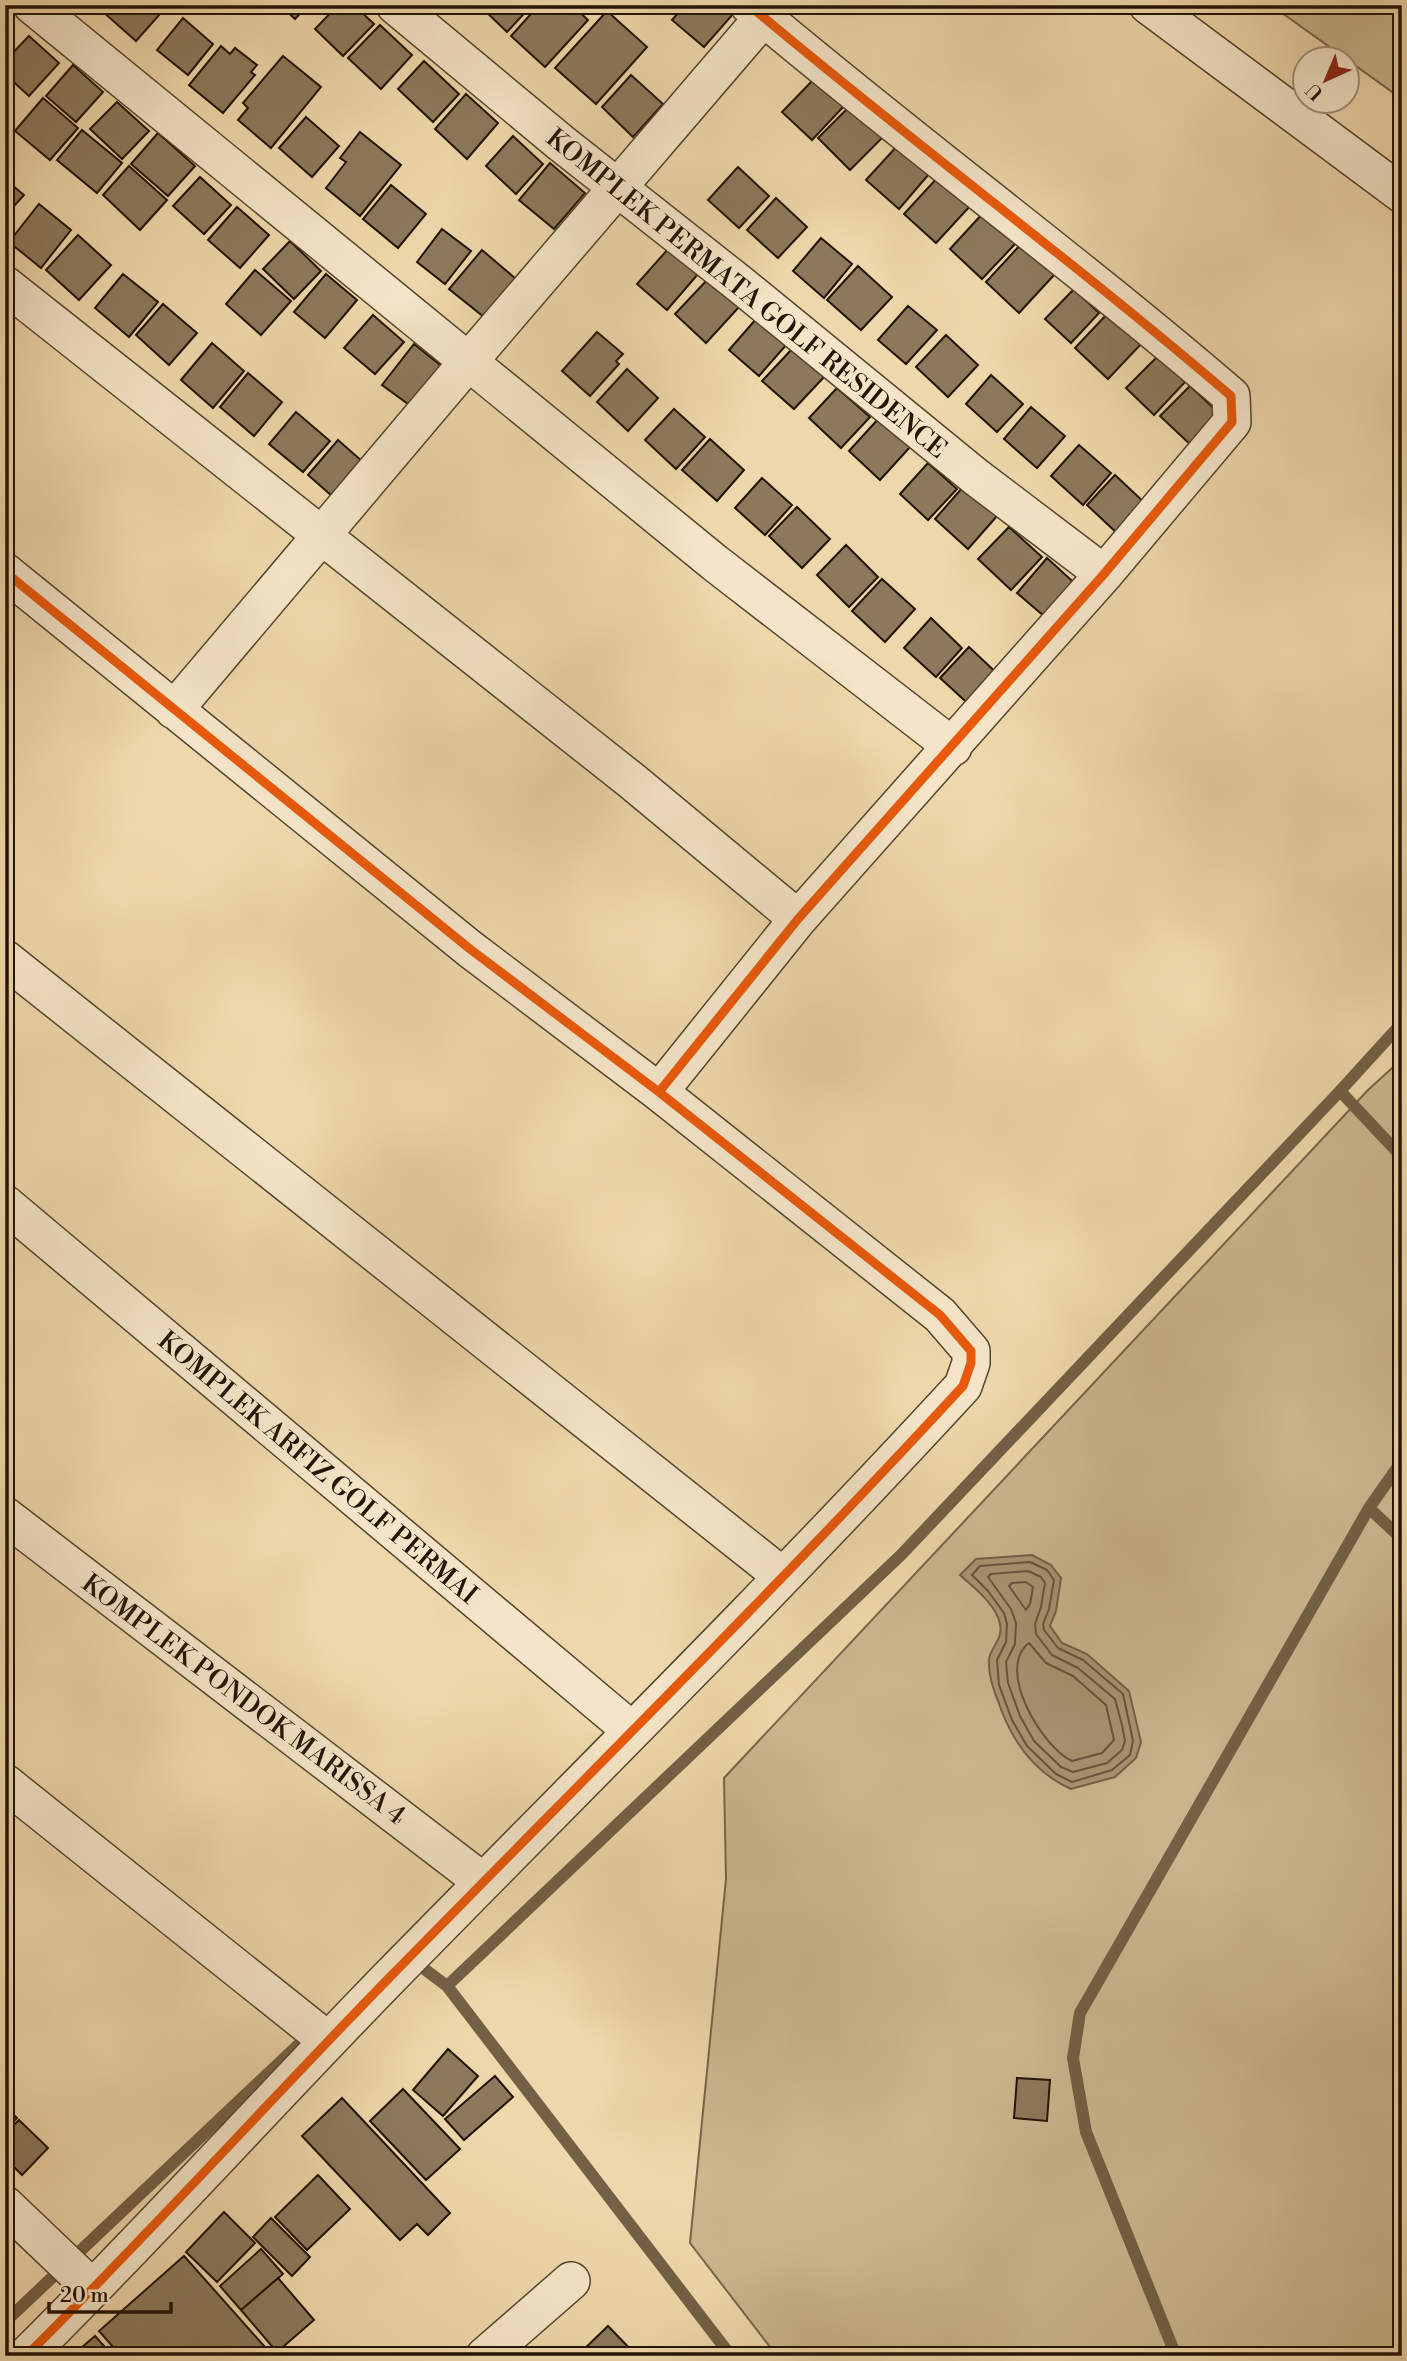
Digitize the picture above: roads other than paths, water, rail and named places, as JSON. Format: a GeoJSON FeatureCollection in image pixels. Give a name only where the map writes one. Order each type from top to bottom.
{"type":"FeatureCollection","features":[{"type":"Feature","properties":{"kind":"street"},"geometry":{"type":"LineString","coordinates":[[32,5],[704,554],[953,747]]}},
{"type":"Feature","properties":{"kind":"street","name":"KOMPLEK PERMATA GOLF RESIDENCE"},"geometry":{"type":"LineString","coordinates":[[395,5],[561,143],[976,477],[1104,574]]}},
{"type":"Feature","properties":{"kind":"street"},"geometry":{"type":"LineString","coordinates":[[1148,5],[1402,194]]}},
{"type":"Feature","properties":{"kind":"street"},"geometry":{"type":"LineString","coordinates":[[174,710],[618,187],[762,9],[1231,396],[1232,422],[953,747],[798,919],[659,1092]]}},
{"type":"Feature","properties":{"kind":"street"},"geometry":{"type":"LineString","coordinates":[[5,285],[632,781],[798,919]]}},
{"type":"Feature","properties":{"kind":"street"},"geometry":{"type":"LineString","coordinates":[[5,572],[470,949],[659,1092],[940,1315],[971,1351],[971,1363],[963,1385],[865,1492],[328,2040],[29,2355]]}},
{"type":"Feature","properties":{"kind":"street"},"geometry":{"type":"LineString","coordinates":[[5,960],[782,1576]]}},
{"type":"Feature","properties":{"kind":"street","name":"KOMPLEK ARFIZ GOLF PERMAI"},"geometry":{"type":"LineString","coordinates":[[5,1204],[631,1730]]}},
{"type":"Feature","properties":{"kind":"street","name":"KOMPLEK PONDOK MARISSA 4"},"geometry":{"type":"LineString","coordinates":[[5,1516],[483,1882]]}},
{"type":"Feature","properties":{"kind":"street"},"geometry":{"type":"LineString","coordinates":[[5,1783],[328,2040]]}},
{"type":"Feature","properties":{"kind":"street"},"geometry":{"type":"LineString","coordinates":[[5,2205],[93,2289]]}},
{"type":"Feature","properties":{"kind":"street"},"geometry":{"type":"LineString","coordinates":[[485,2356],[571,2281]]}},
{"type":"Feature","properties":{"kind":"water"},"geometry":{"type":"Polygon","coordinates":[[[1032,1555],[1051,1565],[1061,1578],[1056,1611],[1050,1626],[1062,1643],[1087,1654],[1129,1691],[1141,1742],[1136,1758],[1115,1777],[1071,1789],[1045,1774],[1025,1753],[1010,1729],[994,1691],[989,1670],[990,1654],[1000,1635],[998,1617],[984,1597],[960,1575],[976,1559],[1032,1555]]]}},
{"type":"Feature","properties":{"kind":"waterway"},"geometry":{"type":"LineString","coordinates":[[447,1986],[901,1555],[1402,1023]]}},
{"type":"Feature","properties":{"kind":"waterway"},"geometry":{"type":"LineString","coordinates":[[1340,1091],[1402,1157]]}},
{"type":"Feature","properties":{"kind":"waterway"},"geometry":{"type":"LineString","coordinates":[[1176,2356],[1086,2132],[1073,2058],[1080,2013],[1369,1508],[1402,1461]]}},
{"type":"Feature","properties":{"kind":"waterway"},"geometry":{"type":"LineString","coordinates":[[1369,1508],[1402,1539]]}},
{"type":"Feature","properties":{"kind":"waterway"},"geometry":{"type":"LineString","coordinates":[[411,1959],[447,1986],[731,2356]]}},
{"type":"Feature","properties":{"kind":"waterway"},"geometry":{"type":"LineString","coordinates":[[5,2322],[313,2031]]}}]}
